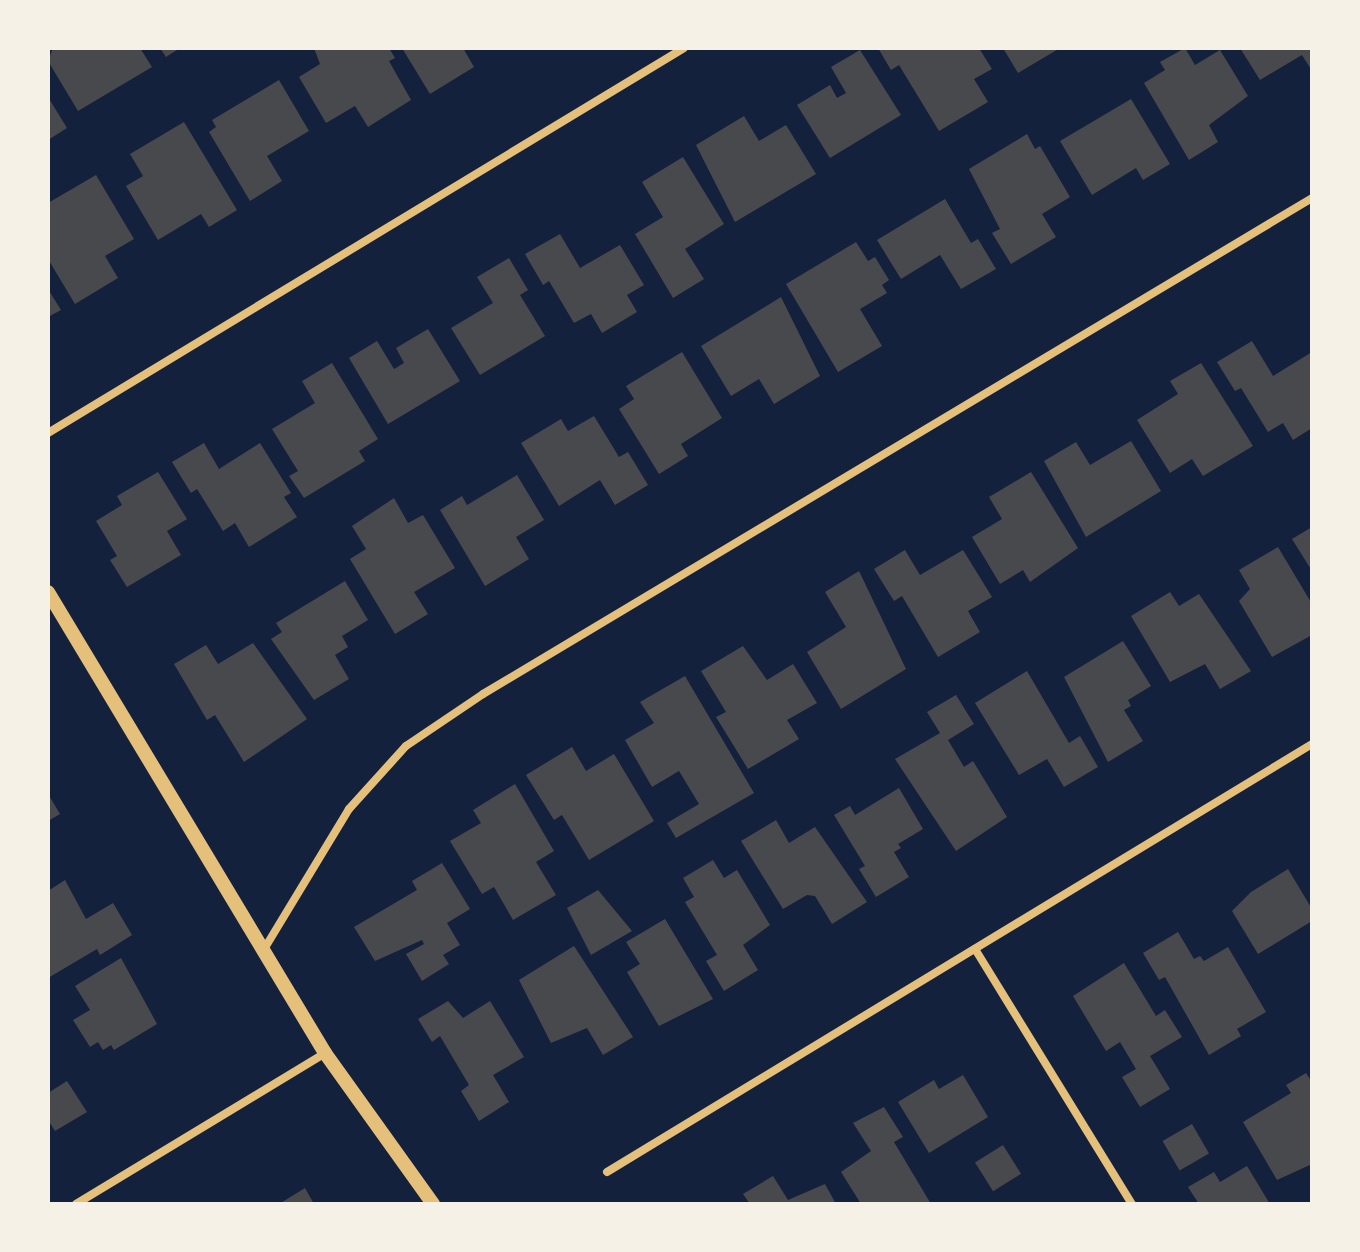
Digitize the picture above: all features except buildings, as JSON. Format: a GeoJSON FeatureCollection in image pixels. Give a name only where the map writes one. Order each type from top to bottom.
{"type":"FeatureCollection","features":[{"type":"Feature","properties":{"kind":"street"},"geometry":{"type":"LineString","coordinates":[[48,433],[684,48]]}},
{"type":"Feature","properties":{"kind":"street"},"geometry":{"type":"LineString","coordinates":[[263,951],[349,809],[406,746],[483,694],[1312,198]]}},
{"type":"Feature","properties":{"kind":"street"},"geometry":{"type":"LineString","coordinates":[[48,592],[325,1053],[433,1204]]}},
{"type":"Feature","properties":{"kind":"street"},"geometry":{"type":"LineString","coordinates":[[607,1172],[1312,744]]}},
{"type":"Feature","properties":{"kind":"street"},"geometry":{"type":"LineString","coordinates":[[975,949],[1132,1204]]}},
{"type":"Feature","properties":{"kind":"street"},"geometry":{"type":"LineString","coordinates":[[76,1204],[325,1053]]}}]}
